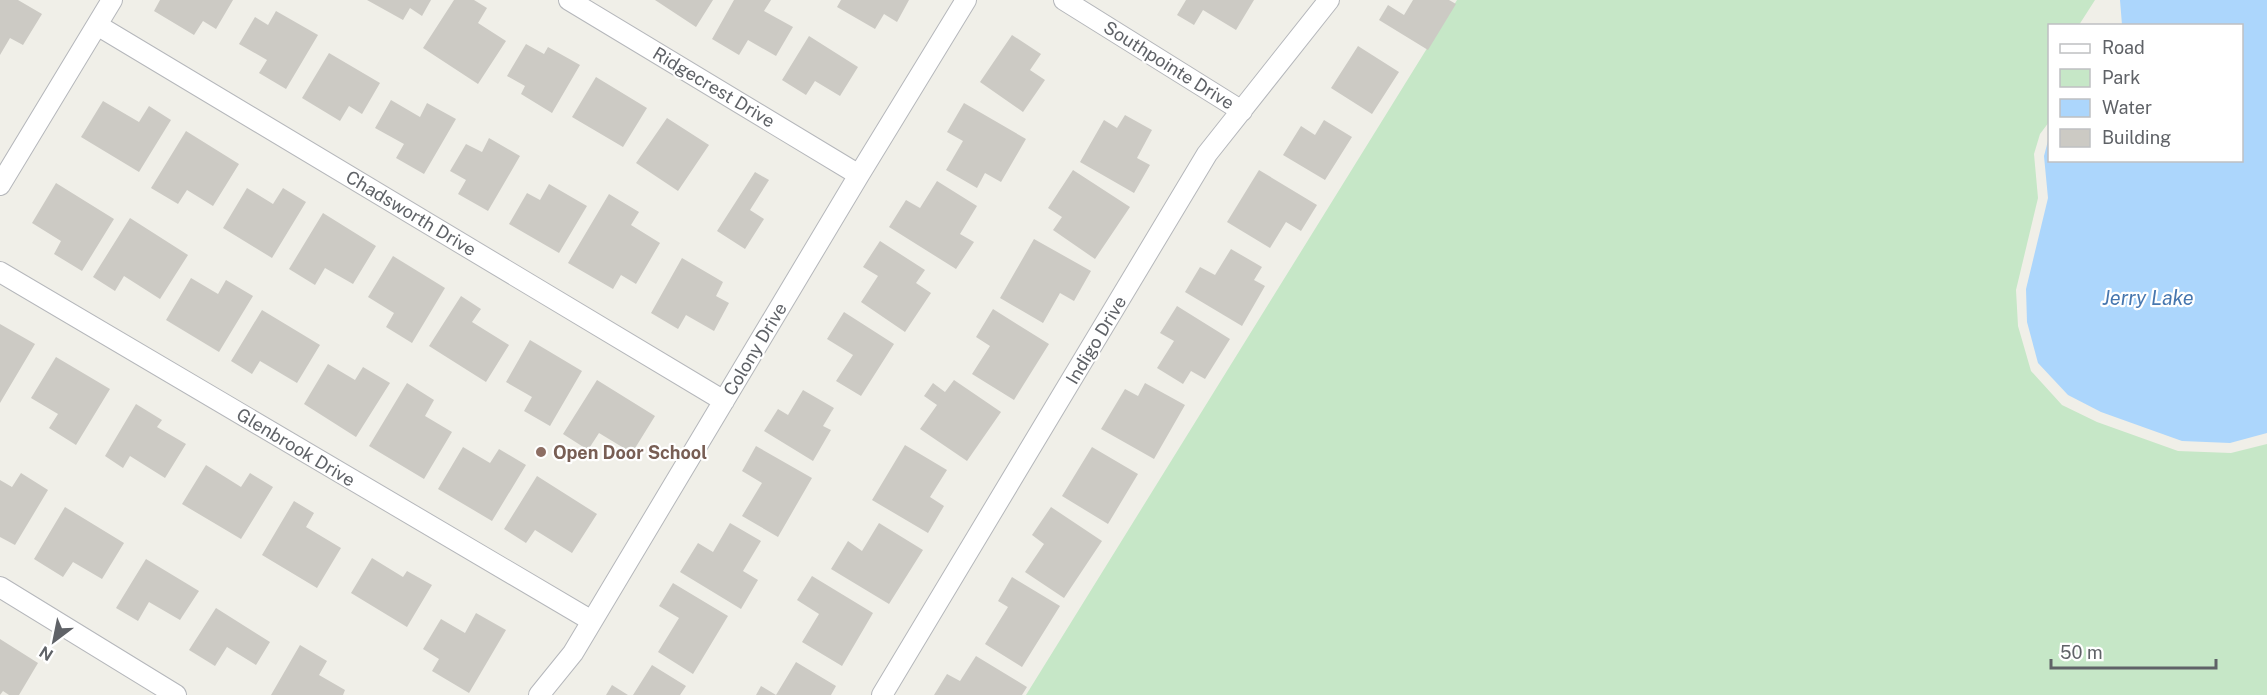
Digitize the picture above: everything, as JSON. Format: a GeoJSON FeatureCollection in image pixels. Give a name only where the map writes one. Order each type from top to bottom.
{"type":"FeatureCollection","features":[{"type":"Feature","properties":{"kind":"street"},"geometry":{"type":"LineString","coordinates":[[0,185],[112,0]]}},
{"type":"Feature","properties":{"kind":"street","name":"Ridgecrest Drive"},"geometry":{"type":"LineString","coordinates":[[569,0],[859,175]]}},
{"type":"Feature","properties":{"kind":"street","name":"Colony Drive"},"geometry":{"type":"LineString","coordinates":[[539,695],[573,653],[966,0]]}},
{"type":"Feature","properties":{"kind":"street","name":"Southpointe Drive"},"geometry":{"type":"LineString","coordinates":[[1064,0],[1242,111]]}},
{"type":"Feature","properties":{"kind":"street","name":"Indigo Drive"},"geometry":{"type":"LineString","coordinates":[[882,695],[1208,154],[1329,0]]}},
{"type":"Feature","properties":{"kind":"street","name":"Chadsworth Drive"},"geometry":{"type":"LineString","coordinates":[[97,25],[724,401]]}},
{"type":"Feature","properties":{"kind":"street","name":"Glenbrook Drive"},"geometry":{"type":"LineString","coordinates":[[0,272],[592,621]]}},
{"type":"Feature","properties":{"kind":"street"},"geometry":{"type":"LineString","coordinates":[[0,586],[176,695]]}},
{"type":"Feature","properties":{"kind":"green space"},"geometry":{"type":"Polygon","coordinates":[[[1457,0],[2095,0],[2080,24],[2048,24],[2048,123],[2040,134],[2034,154],[2038,198],[2016,290],[2018,326],[2031,371],[2062,405],[2097,422],[2178,451],[2231,453],[2267,444],[2267,695],[1026,695],[1457,0]]]}},
{"type":"Feature","properties":{"kind":"water","name":"Jerry Lake"},"geometry":{"type":"Polygon","coordinates":[[[2120,0],[2267,0],[2267,433],[2230,443],[2182,441],[2101,412],[2068,395],[2038,363],[2027,322],[2026,289],[2048,198],[2044,156],[2048,141],[2048,162],[2243,162],[2243,24],[2122,24],[2120,0]]]}},
{"type":"Feature","properties":{"kind":"building"},"geometry":{"type":"Polygon","coordinates":[[[0,0],[18,0],[42,14],[23,45],[10,38],[0,55],[0,0]]]}},
{"type":"Feature","properties":{"kind":"building"},"geometry":{"type":"Polygon","coordinates":[[[160,0],[233,0],[216,29],[203,21],[194,35],[154,11],[160,0]]]}},
{"type":"Feature","properties":{"kind":"building"},"geometry":{"type":"Polygon","coordinates":[[[367,0],[431,0],[422,16],[410,8],[403,20],[367,0]]]}},
{"type":"Feature","properties":{"kind":"building"},"geometry":{"type":"Polygon","coordinates":[[[454,0],[474,0],[487,8],[478,23],[506,41],[478,84],[423,48],[454,0]]]}},
{"type":"Feature","properties":{"kind":"building"},"geometry":{"type":"Polygon","coordinates":[[[655,0],[713,0],[696,27],[655,0]]]}},
{"type":"Feature","properties":{"kind":"building"},"geometry":{"type":"Polygon","coordinates":[[[734,0],[771,0],[764,11],[793,27],[776,56],[748,40],[739,55],[712,39],[734,0]]]}},
{"type":"Feature","properties":{"kind":"building"},"geometry":{"type":"Polygon","coordinates":[[[841,0],[909,0],[897,22],[884,14],[875,29],[837,7],[841,0]]]}},
{"type":"Feature","properties":{"kind":"building"},"geometry":{"type":"Polygon","coordinates":[[[1186,0],[1254,0],[1236,30],[1203,10],[1194,25],[1177,15],[1186,0]]]}},
{"type":"Feature","properties":{"kind":"building"},"geometry":{"type":"Polygon","coordinates":[[[1413,0],[1449,0],[1456,4],[1428,50],[1379,20],[1388,5],[1404,15],[1413,0]]]}},
{"type":"Feature","properties":{"kind":"building"},"geometry":{"type":"Polygon","coordinates":[[[276,11],[318,35],[286,89],[259,73],[267,60],[239,44],[255,17],[268,25],[276,11]]]}},
{"type":"Feature","properties":{"kind":"building"},"geometry":{"type":"Polygon","coordinates":[[[1012,35],[1041,54],[1030,70],[1045,80],[1023,112],[980,82],[1012,35]]]}},
{"type":"Feature","properties":{"kind":"building"},"geometry":{"type":"Polygon","coordinates":[[[809,36],[858,67],[840,96],[815,81],[806,95],[782,80],[809,36]]]}},
{"type":"Feature","properties":{"kind":"building"},"geometry":{"type":"Polygon","coordinates":[[[526,44],[544,54],[548,47],[580,65],[552,113],[521,94],[525,86],[507,76],[526,44]]]}},
{"type":"Feature","properties":{"kind":"building"},"geometry":{"type":"Polygon","coordinates":[[[1358,46],[1399,72],[1372,114],[1331,88],[1358,46]]]}},
{"type":"Feature","properties":{"kind":"building"},"geometry":{"type":"Polygon","coordinates":[[[329,53],[380,83],[362,114],[349,106],[340,121],[302,98],[329,53]]]}},
{"type":"Feature","properties":{"kind":"building"},"geometry":{"type":"Polygon","coordinates":[[[596,77],[647,108],[623,147],[572,117],[596,77]]]}},
{"type":"Feature","properties":{"kind":"building"},"geometry":{"type":"Polygon","coordinates":[[[391,100],[420,117],[427,103],[456,119],[424,174],[396,158],[404,144],[375,128],[391,100]]]}},
{"type":"Feature","properties":{"kind":"building"},"geometry":{"type":"Polygon","coordinates":[[[103,101],[139,122],[149,106],[171,120],[139,172],[81,137],[103,101]]]}},
{"type":"Feature","properties":{"kind":"building"},"geometry":{"type":"Polygon","coordinates":[[[964,103],[1026,139],[1001,182],[985,173],[977,188],[946,170],[963,141],[947,132],[964,103]]]}},
{"type":"Feature","properties":{"kind":"building"},"geometry":{"type":"Polygon","coordinates":[[[1125,115],[1152,130],[1137,158],[1150,165],[1134,193],[1080,162],[1104,120],[1117,128],[1125,115]]]}},
{"type":"Feature","properties":{"kind":"building"},"geometry":{"type":"Polygon","coordinates":[[[667,118],[709,145],[678,191],[636,163],[667,118]]]}},
{"type":"Feature","properties":{"kind":"building"},"geometry":{"type":"Polygon","coordinates":[[[1324,120],[1352,137],[1325,180],[1283,155],[1301,126],[1315,135],[1324,120]]]}},
{"type":"Feature","properties":{"kind":"building"},"geometry":{"type":"Polygon","coordinates":[[[186,131],[239,164],[213,206],[187,190],[178,204],[151,188],[186,131]]]}},
{"type":"Feature","properties":{"kind":"building"},"geometry":{"type":"Polygon","coordinates":[[[489,138],[520,156],[488,211],[458,194],[466,180],[450,171],[466,144],[482,152],[489,138]]]}},
{"type":"Feature","properties":{"kind":"building"},"geometry":{"type":"Polygon","coordinates":[[[1073,170],[1130,207],[1095,259],[1053,230],[1062,217],[1048,208],[1073,170]]]}},
{"type":"Feature","properties":{"kind":"building"},"geometry":{"type":"Polygon","coordinates":[[[1259,170],[1317,205],[1301,231],[1286,222],[1270,248],[1227,222],[1259,170]]]}},
{"type":"Feature","properties":{"kind":"building"},"geometry":{"type":"Polygon","coordinates":[[[755,172],[769,180],[750,210],[764,219],[745,249],[717,231],[755,172]]]}},
{"type":"Feature","properties":{"kind":"building"},"geometry":{"type":"Polygon","coordinates":[[[937,181],[977,206],[960,234],[974,242],[956,269],[889,227],[906,200],[920,208],[937,181]]]}},
{"type":"Feature","properties":{"kind":"building"},"geometry":{"type":"Polygon","coordinates":[[[56,183],[114,219],[82,271],[54,254],[61,241],[32,223],[56,183]]]}},
{"type":"Feature","properties":{"kind":"building"},"geometry":{"type":"Polygon","coordinates":[[[549,184],[587,206],[559,253],[509,224],[527,193],[540,200],[549,184]]]}},
{"type":"Feature","properties":{"kind":"building"},"geometry":{"type":"Polygon","coordinates":[[[247,188],[273,204],[283,188],[306,202],[272,258],[223,228],[247,188]]]}},
{"type":"Feature","properties":{"kind":"building"},"geometry":{"type":"Polygon","coordinates":[[[609,194],[639,212],[631,225],[660,243],[636,284],[621,275],[613,289],[568,263],[609,194]]]}},
{"type":"Feature","properties":{"kind":"building"},"geometry":{"type":"Polygon","coordinates":[[[323,213],[376,246],[353,284],[325,268],[315,285],[289,269],[323,213]]]}},
{"type":"Feature","properties":{"kind":"building"},"geometry":{"type":"Polygon","coordinates":[[[130,218],[188,255],[160,299],[124,276],[115,291],[93,277],[130,218]]]}},
{"type":"Feature","properties":{"kind":"building"},"geometry":{"type":"Polygon","coordinates":[[[1034,239],[1091,271],[1074,301],[1060,293],[1043,323],[1000,298],[1034,239]]]}},
{"type":"Feature","properties":{"kind":"building"},"geometry":{"type":"Polygon","coordinates":[[[880,241],[925,270],[916,283],[931,293],[905,332],[861,302],[878,276],[863,267],[880,241]]]}},
{"type":"Feature","properties":{"kind":"building"},"geometry":{"type":"Polygon","coordinates":[[[1231,249],[1262,267],[1254,280],[1265,286],[1242,326],[1185,292],[1200,267],[1215,275],[1231,249]]]}},
{"type":"Feature","properties":{"kind":"building"},"geometry":{"type":"Polygon","coordinates":[[[393,256],[445,288],[412,343],[386,327],[394,313],[368,297],[393,256]]]}},
{"type":"Feature","properties":{"kind":"building"},"geometry":{"type":"Polygon","coordinates":[[[682,258],[723,282],[716,296],[729,303],[714,331],[686,315],[678,329],[651,313],[682,258]]]}},
{"type":"Feature","properties":{"kind":"building"},"geometry":{"type":"Polygon","coordinates":[[[191,278],[218,294],[226,280],[253,296],[219,352],[166,320],[191,278]]]}},
{"type":"Feature","properties":{"kind":"building"},"geometry":{"type":"Polygon","coordinates":[[[461,296],[481,309],[472,322],[509,345],[486,382],[429,346],[461,296]]]}},
{"type":"Feature","properties":{"kind":"building"},"geometry":{"type":"Polygon","coordinates":[[[1177,306],[1230,339],[1205,379],[1191,371],[1183,384],[1157,368],[1174,341],[1160,333],[1177,306]]]}},
{"type":"Feature","properties":{"kind":"building"},"geometry":{"type":"Polygon","coordinates":[[[993,309],[1049,344],[1014,400],[972,374],[990,346],[976,337],[993,309]]]}},
{"type":"Feature","properties":{"kind":"building"},"geometry":{"type":"Polygon","coordinates":[[[262,310],[320,345],[297,383],[260,361],[252,374],[231,361],[262,310]]]}},
{"type":"Feature","properties":{"kind":"building"},"geometry":{"type":"Polygon","coordinates":[[[844,312],[894,344],[861,396],[836,381],[853,355],[827,339],[844,312]]]}},
{"type":"Feature","properties":{"kind":"building"},"geometry":{"type":"Polygon","coordinates":[[[0,324],[35,344],[0,403],[0,324]]]}},
{"type":"Feature","properties":{"kind":"building"},"geometry":{"type":"Polygon","coordinates":[[[530,340],[582,371],[550,426],[524,411],[532,397],[506,382],[530,340]]]}},
{"type":"Feature","properties":{"kind":"building"},"geometry":{"type":"Polygon","coordinates":[[[56,357],[110,389],[76,445],[49,428],[58,414],[31,398],[56,357]]]}},
{"type":"Feature","properties":{"kind":"building"},"geometry":{"type":"Polygon","coordinates":[[[328,364],[355,380],[363,367],[390,383],[356,437],[304,404],[328,364]]]}},
{"type":"Feature","properties":{"kind":"building"},"geometry":{"type":"Polygon","coordinates":[[[597,380],[655,416],[632,453],[599,433],[588,450],[563,434],[597,380]]]}},
{"type":"Feature","properties":{"kind":"building"},"geometry":{"type":"Polygon","coordinates":[[[954,380],[1001,412],[967,461],[920,429],[937,405],[924,396],[933,383],[945,392],[954,380]]]}},
{"type":"Feature","properties":{"kind":"building"},"geometry":{"type":"Polygon","coordinates":[[[407,383],[434,400],[425,416],[452,432],[424,479],[369,446],[407,383]]]}},
{"type":"Feature","properties":{"kind":"building"},"geometry":{"type":"Polygon","coordinates":[[[1145,383],[1185,405],[1154,459],[1101,429],[1125,389],[1138,396],[1145,383]]]}},
{"type":"Feature","properties":{"kind":"building"},"geometry":{"type":"Polygon","coordinates":[[[803,390],[834,408],[823,426],[831,430],[813,461],[764,431],[778,409],[788,415],[803,390]]]}},
{"type":"Feature","properties":{"kind":"building"},"geometry":{"type":"Polygon","coordinates":[[[136,404],[162,420],[157,427],[186,444],[165,478],[130,456],[123,468],[105,456],[136,404]]]}},
{"type":"Feature","properties":{"kind":"building"},"geometry":{"type":"Polygon","coordinates":[[[905,445],[947,470],[930,497],[944,506],[928,533],[872,500],[905,445]]]}},
{"type":"Feature","properties":{"kind":"building"},"geometry":{"type":"Polygon","coordinates":[[[756,446],[812,478],[778,537],[742,516],[762,483],[742,471],[756,446]]]}},
{"type":"Feature","properties":{"kind":"building"},"geometry":{"type":"Polygon","coordinates":[[[463,447],[490,463],[499,449],[526,465],[492,521],[438,489],[463,447]]]}},
{"type":"Feature","properties":{"kind":"building"},"geometry":{"type":"Polygon","coordinates":[[[1092,447],[1138,474],[1108,524],[1062,496],[1092,447]]]}},
{"type":"Feature","properties":{"kind":"building"},"geometry":{"type":"Polygon","coordinates":[[[206,465],[241,487],[250,473],[273,487],[241,539],[182,504],[206,465]]]}},
{"type":"Feature","properties":{"kind":"building"},"geometry":{"type":"Polygon","coordinates":[[[21,473],[48,490],[15,545],[0,537],[0,480],[12,487],[21,473]]]}},
{"type":"Feature","properties":{"kind":"building"},"geometry":{"type":"Polygon","coordinates":[[[537,476],[597,514],[572,553],[535,530],[526,543],[504,529],[537,476]]]}},
{"type":"Feature","properties":{"kind":"building"},"geometry":{"type":"Polygon","coordinates":[[[294,501],[314,513],[306,527],[341,548],[317,588],[262,555],[294,501]]]}},
{"type":"Feature","properties":{"kind":"building"},"geometry":{"type":"Polygon","coordinates":[[[65,507],[124,543],[102,579],[73,562],[63,577],[34,559],[65,507]]]}},
{"type":"Feature","properties":{"kind":"building"},"geometry":{"type":"Polygon","coordinates":[[[1051,507],[1102,541],[1064,598],[1025,572],[1044,544],[1032,535],[1051,507]]]}},
{"type":"Feature","properties":{"kind":"building"},"geometry":{"type":"Polygon","coordinates":[[[730,523],[761,541],[743,571],[758,580],[741,609],[680,572],[698,543],[713,552],[730,523]]]}},
{"type":"Feature","properties":{"kind":"building"},"geometry":{"type":"Polygon","coordinates":[[[879,523],[923,550],[889,604],[831,569],[848,541],[862,551],[879,523]]]}},
{"type":"Feature","properties":{"kind":"building"},"geometry":{"type":"Polygon","coordinates":[[[372,558],[403,577],[407,571],[432,585],[407,627],[351,593],[372,558]]]}},
{"type":"Feature","properties":{"kind":"building"},"geometry":{"type":"Polygon","coordinates":[[[146,559],[199,591],[180,620],[149,602],[138,621],[116,608],[146,559]]]}},
{"type":"Feature","properties":{"kind":"building"},"geometry":{"type":"Polygon","coordinates":[[[812,576],[873,613],[842,666],[802,642],[819,614],[797,600],[812,576]]]}},
{"type":"Feature","properties":{"kind":"building"},"geometry":{"type":"Polygon","coordinates":[[[1012,577],[1060,606],[1022,667],[985,644],[1008,607],[998,601],[1012,577]]]}},
{"type":"Feature","properties":{"kind":"building"},"geometry":{"type":"Polygon","coordinates":[[[673,583],[728,616],[693,674],[658,652],[679,618],[659,606],[673,583]]]}},
{"type":"Feature","properties":{"kind":"building"},"geometry":{"type":"Polygon","coordinates":[[[216,608],[270,642],[256,665],[227,647],[215,666],[189,650],[216,608]]]}},
{"type":"Feature","properties":{"kind":"building"},"geometry":{"type":"Polygon","coordinates":[[[476,613],[506,630],[469,693],[432,671],[439,659],[423,649],[441,619],[465,633],[476,613]]]}},
{"type":"Feature","properties":{"kind":"building"},"geometry":{"type":"Polygon","coordinates":[[[0,639],[38,663],[19,695],[9,695],[3,691],[0,695],[0,639]]]}},
{"type":"Feature","properties":{"kind":"building"},"geometry":{"type":"Polygon","coordinates":[[[300,645],[327,661],[319,675],[345,690],[343,695],[271,695],[300,645]]]}},
{"type":"Feature","properties":{"kind":"building"},"geometry":{"type":"Polygon","coordinates":[[[976,656],[1027,687],[1022,695],[934,695],[947,674],[960,681],[976,656]]]}},
{"type":"Feature","properties":{"kind":"building"},"geometry":{"type":"Polygon","coordinates":[[[796,662],[836,686],[831,695],[776,695],[796,662]]]}},
{"type":"Feature","properties":{"kind":"building"},"geometry":{"type":"Polygon","coordinates":[[[652,665],[686,686],[680,695],[633,695],[652,665]]]}},
{"type":"Feature","properties":{"kind":"building"},"geometry":{"type":"Polygon","coordinates":[[[612,685],[628,695],[606,695],[612,685]]]}},
{"type":"Feature","properties":{"kind":"building"},"geometry":{"type":"Polygon","coordinates":[[[761,686],[776,695],[756,695],[761,686]]]}},
{"type":"Feature","properties":{"kind":"place","name":"Open Door School"},"geometry":{"type":"Point","coordinates":[541,452]}}]}
